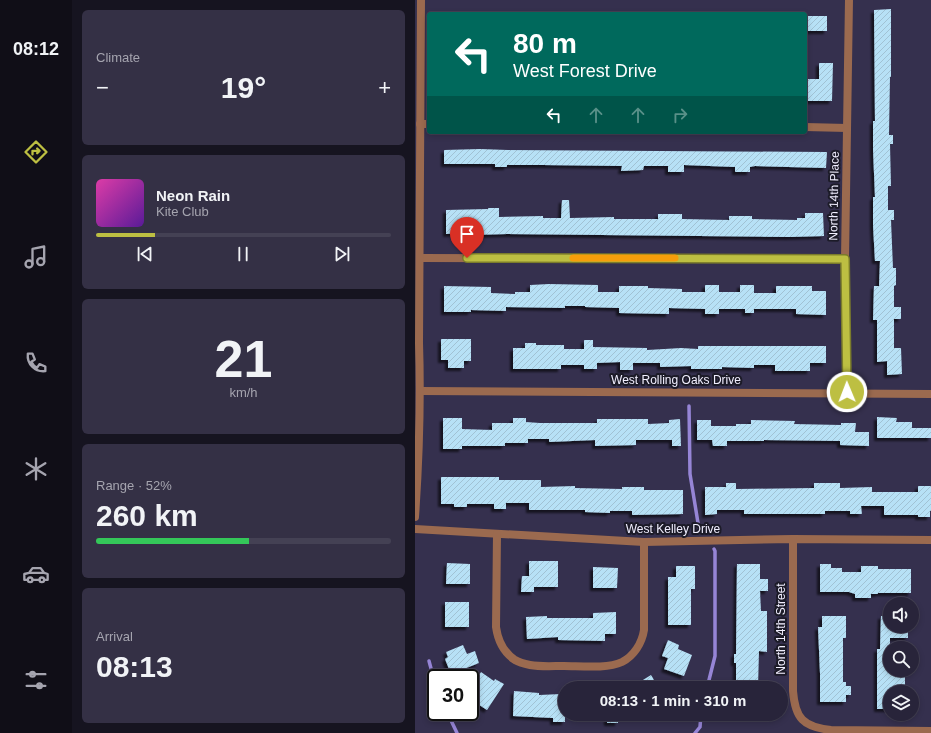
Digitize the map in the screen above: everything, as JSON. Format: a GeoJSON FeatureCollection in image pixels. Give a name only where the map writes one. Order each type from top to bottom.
{"type":"FeatureCollection","features":[{"type":"Feature","properties":{"kind":"street"},"geometry":{"type":"LineString","coordinates":[[415,518],[420,391],[417,344],[420,258],[421,0]]}},
{"type":"Feature","properties":{"kind":"street","name":"North 14th Place"},"geometry":{"type":"LineString","coordinates":[[847,392],[845,259],[849,0]]}},
{"type":"Feature","properties":{"kind":"street"},"geometry":{"type":"LineString","coordinates":[[420,124],[427,124]]}},
{"type":"Feature","properties":{"kind":"street"},"geometry":{"type":"LineString","coordinates":[[807,127],[847,128]]}},
{"type":"Feature","properties":{"kind":"street"},"geometry":{"type":"LineString","coordinates":[[420,258],[845,259]]}},
{"type":"Feature","properties":{"kind":"street","name":"West Rolling Oaks Drive"},"geometry":{"type":"LineString","coordinates":[[420,391],[847,392],[931,394]]}},
{"type":"Feature","properties":{"kind":"street","name":"West Kelley Drive"},"geometry":{"type":"LineString","coordinates":[[415,529],[644,542],[793,539],[931,540]]}},
{"type":"Feature","properties":{"kind":"street"},"geometry":{"type":"LineString","coordinates":[[497,534],[497,627],[500,644],[507,654],[515,660],[529,665],[601,666],[622,662],[633,654],[643,637],[644,542]]}},
{"type":"Feature","properties":{"kind":"street","name":"North 14th Street"},"geometry":{"type":"LineString","coordinates":[[793,539],[793,691],[794,706],[800,718],[817,728],[831,730],[931,731]]}},
{"type":"Feature","properties":{"kind":"building"},"geometry":{"type":"Polygon","coordinates":[[[891,9],[889,135],[893,135],[893,144],[890,144],[891,186],[888,186],[888,210],[894,210],[894,220],[891,220],[893,268],[896,268],[894,307],[901,307],[901,319],[894,319],[894,348],[901,348],[902,374],[887,375],[887,361],[877,362],[877,320],[873,320],[874,286],[879,286],[880,261],[875,261],[873,225],[873,197],[875,197],[873,149],[873,121],[875,121],[874,10],[891,9]]]}},
{"type":"Feature","properties":{"kind":"building"},"geometry":{"type":"Polygon","coordinates":[[[807,16],[827,16],[827,31],[807,31],[807,16]]]}},
{"type":"Feature","properties":{"kind":"building"},"geometry":{"type":"Polygon","coordinates":[[[819,63],[833,63],[832,101],[807,101],[808,79],[819,79],[819,63]]]}},
{"type":"Feature","properties":{"kind":"building"},"geometry":{"type":"Polygon","coordinates":[[[444,150],[827,152],[826,168],[755,166],[750,167],[750,172],[735,172],[735,167],[684,165],[684,172],[668,172],[668,166],[644,166],[643,170],[621,171],[622,166],[507,165],[507,167],[495,167],[495,164],[444,164],[444,150]]]}},
{"type":"Feature","properties":{"kind":"building"},"geometry":{"type":"Polygon","coordinates":[[[562,200],[569,200],[570,218],[614,217],[614,219],[658,219],[658,214],[682,214],[682,219],[729,220],[729,216],[752,216],[752,219],[797,220],[797,218],[805,218],[805,213],[823,213],[824,236],[790,237],[507,234],[472,235],[472,243],[462,243],[462,233],[446,234],[446,210],[499,208],[499,217],[543,216],[543,218],[561,218],[562,200]]]}},
{"type":"Feature","properties":{"kind":"building"},"geometry":{"type":"Polygon","coordinates":[[[530,285],[598,285],[598,292],[619,292],[619,286],[648,286],[648,288],[682,289],[682,292],[705,292],[705,285],[719,285],[719,292],[740,292],[740,285],[754,285],[754,293],[776,293],[776,286],[812,286],[812,291],[826,291],[826,315],[796,314],[796,309],[754,309],[754,313],[745,313],[745,309],[719,309],[719,314],[705,314],[705,309],[669,308],[669,314],[619,313],[619,308],[585,306],[565,306],[565,308],[506,307],[506,311],[471,310],[471,312],[444,312],[444,286],[491,287],[491,293],[515,294],[515,292],[530,292],[530,285]]]}},
{"type":"Feature","properties":{"kind":"building"},"geometry":{"type":"Polygon","coordinates":[[[441,339],[471,339],[471,361],[464,361],[464,368],[448,368],[448,360],[441,360],[441,339]]]}},
{"type":"Feature","properties":{"kind":"building"},"geometry":{"type":"Polygon","coordinates":[[[584,340],[593,340],[593,347],[647,348],[647,350],[681,348],[698,349],[698,346],[826,346],[826,363],[810,363],[810,371],[775,371],[775,365],[754,365],[754,368],[722,367],[722,369],[691,369],[691,366],[660,367],[660,363],[633,363],[633,370],[620,370],[620,362],[597,363],[597,369],[584,369],[584,365],[561,365],[561,369],[513,369],[513,348],[525,348],[525,343],[536,343],[536,345],[564,345],[564,349],[584,349],[584,340]]]}},
{"type":"Feature","properties":{"kind":"building"},"geometry":{"type":"Polygon","coordinates":[[[877,417],[897,418],[896,422],[912,422],[912,428],[931,428],[931,438],[877,438],[877,417]]]}},
{"type":"Feature","properties":{"kind":"building"},"geometry":{"type":"Polygon","coordinates":[[[443,418],[462,418],[462,429],[492,430],[492,423],[513,423],[513,418],[526,418],[526,422],[540,423],[597,423],[597,419],[648,419],[648,424],[669,423],[669,420],[680,419],[681,446],[672,446],[672,440],[636,440],[636,445],[595,446],[595,440],[549,442],[549,439],[528,439],[528,443],[505,443],[505,446],[462,446],[462,449],[443,449],[443,418]]]}},
{"type":"Feature","properties":{"kind":"building"},"geometry":{"type":"Polygon","coordinates":[[[697,420],[711,420],[711,426],[736,426],[736,424],[751,424],[751,420],[795,421],[794,424],[841,425],[841,423],[856,423],[855,432],[869,432],[869,446],[840,445],[840,441],[764,440],[727,441],[727,446],[713,446],[712,440],[697,440],[697,420]]]}},
{"type":"Feature","properties":{"kind":"building"},"geometry":{"type":"Polygon","coordinates":[[[441,477],[499,477],[499,480],[541,480],[541,487],[575,486],[575,488],[622,489],[622,487],[644,487],[644,490],[683,490],[683,514],[632,515],[632,511],[610,511],[610,513],[585,512],[585,510],[529,510],[529,503],[506,503],[506,509],[494,509],[494,504],[467,504],[467,507],[454,507],[454,504],[441,504],[441,477]]]}},
{"type":"Feature","properties":{"kind":"building"},"geometry":{"type":"Polygon","coordinates":[[[726,483],[736,483],[736,489],[814,488],[814,483],[840,483],[840,488],[872,487],[872,492],[918,492],[918,486],[931,486],[931,511],[930,517],[918,517],[918,515],[884,515],[884,506],[861,506],[862,514],[850,514],[850,511],[825,511],[825,514],[744,514],[744,510],[717,510],[717,514],[705,515],[705,487],[726,487],[726,483]]]}},
{"type":"Feature","properties":{"kind":"building"},"geometry":{"type":"Polygon","coordinates":[[[529,561],[558,561],[558,587],[534,587],[534,592],[521,592],[522,576],[529,576],[529,561]]]}},
{"type":"Feature","properties":{"kind":"building"},"geometry":{"type":"Polygon","coordinates":[[[447,563],[470,564],[470,584],[446,584],[447,563]]]}},
{"type":"Feature","properties":{"kind":"building"},"geometry":{"type":"Polygon","coordinates":[[[737,564],[760,564],[760,579],[768,579],[768,591],[760,591],[761,611],[767,611],[767,652],[759,651],[758,681],[736,681],[736,663],[734,663],[734,654],[736,654],[737,564]]]}},
{"type":"Feature","properties":{"kind":"building"},"geometry":{"type":"Polygon","coordinates":[[[820,564],[831,564],[831,568],[842,568],[842,572],[861,572],[861,566],[878,566],[878,569],[911,569],[911,593],[878,593],[871,594],[871,598],[855,598],[855,594],[849,592],[820,592],[820,564]]]}},
{"type":"Feature","properties":{"kind":"building"},"geometry":{"type":"Polygon","coordinates":[[[676,566],[695,566],[695,589],[691,589],[691,625],[668,625],[668,577],[676,577],[676,566]]]}},
{"type":"Feature","properties":{"kind":"building"},"geometry":{"type":"Polygon","coordinates":[[[593,567],[618,568],[617,588],[593,588],[593,567]]]}},
{"type":"Feature","properties":{"kind":"building"},"geometry":{"type":"Polygon","coordinates":[[[445,602],[469,602],[469,627],[445,627],[445,602]]]}},
{"type":"Feature","properties":{"kind":"building"},"geometry":{"type":"Polygon","coordinates":[[[616,612],[616,634],[605,634],[605,641],[558,640],[558,637],[527,639],[526,617],[547,616],[547,618],[593,618],[593,613],[616,612]]]}},
{"type":"Feature","properties":{"kind":"building"},"geometry":{"type":"Polygon","coordinates":[[[822,616],[846,616],[846,638],[843,638],[843,682],[846,682],[846,686],[851,686],[851,695],[846,695],[846,702],[820,702],[818,627],[822,627],[822,616]]]}},
{"type":"Feature","properties":{"kind":"building"},"geometry":{"type":"Polygon","coordinates":[[[881,616],[883,616],[883,633],[908,633],[908,638],[890,638],[890,641],[883,641],[883,677],[905,677],[905,685],[883,685],[883,709],[877,709],[877,649],[880,649],[881,616]]]}},
{"type":"Feature","properties":{"kind":"building"},"geometry":{"type":"Polygon","coordinates":[[[668,640],[679,645],[678,649],[692,655],[684,676],[664,669],[668,658],[662,656],[668,640]]]}},
{"type":"Feature","properties":{"kind":"building"},"geometry":{"type":"Polygon","coordinates":[[[463,645],[467,654],[475,651],[479,663],[464,669],[449,669],[445,659],[448,657],[446,652],[463,645]]]}},
{"type":"Feature","properties":{"kind":"building"},"geometry":{"type":"Polygon","coordinates":[[[481,672],[494,681],[495,679],[504,684],[487,710],[479,705],[479,675],[481,672]]]}},
{"type":"Feature","properties":{"kind":"building"},"geometry":{"type":"Polygon","coordinates":[[[651,675],[655,681],[641,681],[651,675]]]}},
{"type":"Feature","properties":{"kind":"building"},"geometry":{"type":"Polygon","coordinates":[[[514,691],[539,693],[539,695],[558,694],[558,721],[565,722],[553,722],[553,718],[513,716],[514,691]]]}},
{"type":"Feature","properties":{"kind":"building"},"geometry":{"type":"Polygon","coordinates":[[[607,721],[618,721],[618,723],[607,723],[607,721]]]}},
{"type":"Feature","properties":{"kind":"waterway"},"geometry":{"type":"LineString","coordinates":[[689,406],[690,474],[699,529],[702,532]]}},
{"type":"Feature","properties":{"kind":"waterway"},"geometry":{"type":"LineString","coordinates":[[709,681],[715,656],[714,549]]}},
{"type":"Feature","properties":{"kind":"waterway"},"geometry":{"type":"LineString","coordinates":[[429,661],[431,669]]}},
{"type":"Feature","properties":{"kind":"waterway"},"geometry":{"type":"LineString","coordinates":[[451,721],[457,733]]}},
{"type":"Feature","properties":{"kind":"waterway"},"geometry":{"type":"LineString","coordinates":[[695,733],[700,727],[700,721]]}},
{"type":"Feature","properties":{"kind":"slow traffic"},"geometry":{"type":"LineString","coordinates":[[573,258],[675,258]]}},
{"type":"Feature","properties":{"kind":"route"},"geometry":{"type":"LineString","coordinates":[[467,258],[845,259],[847,392]]}}]}
